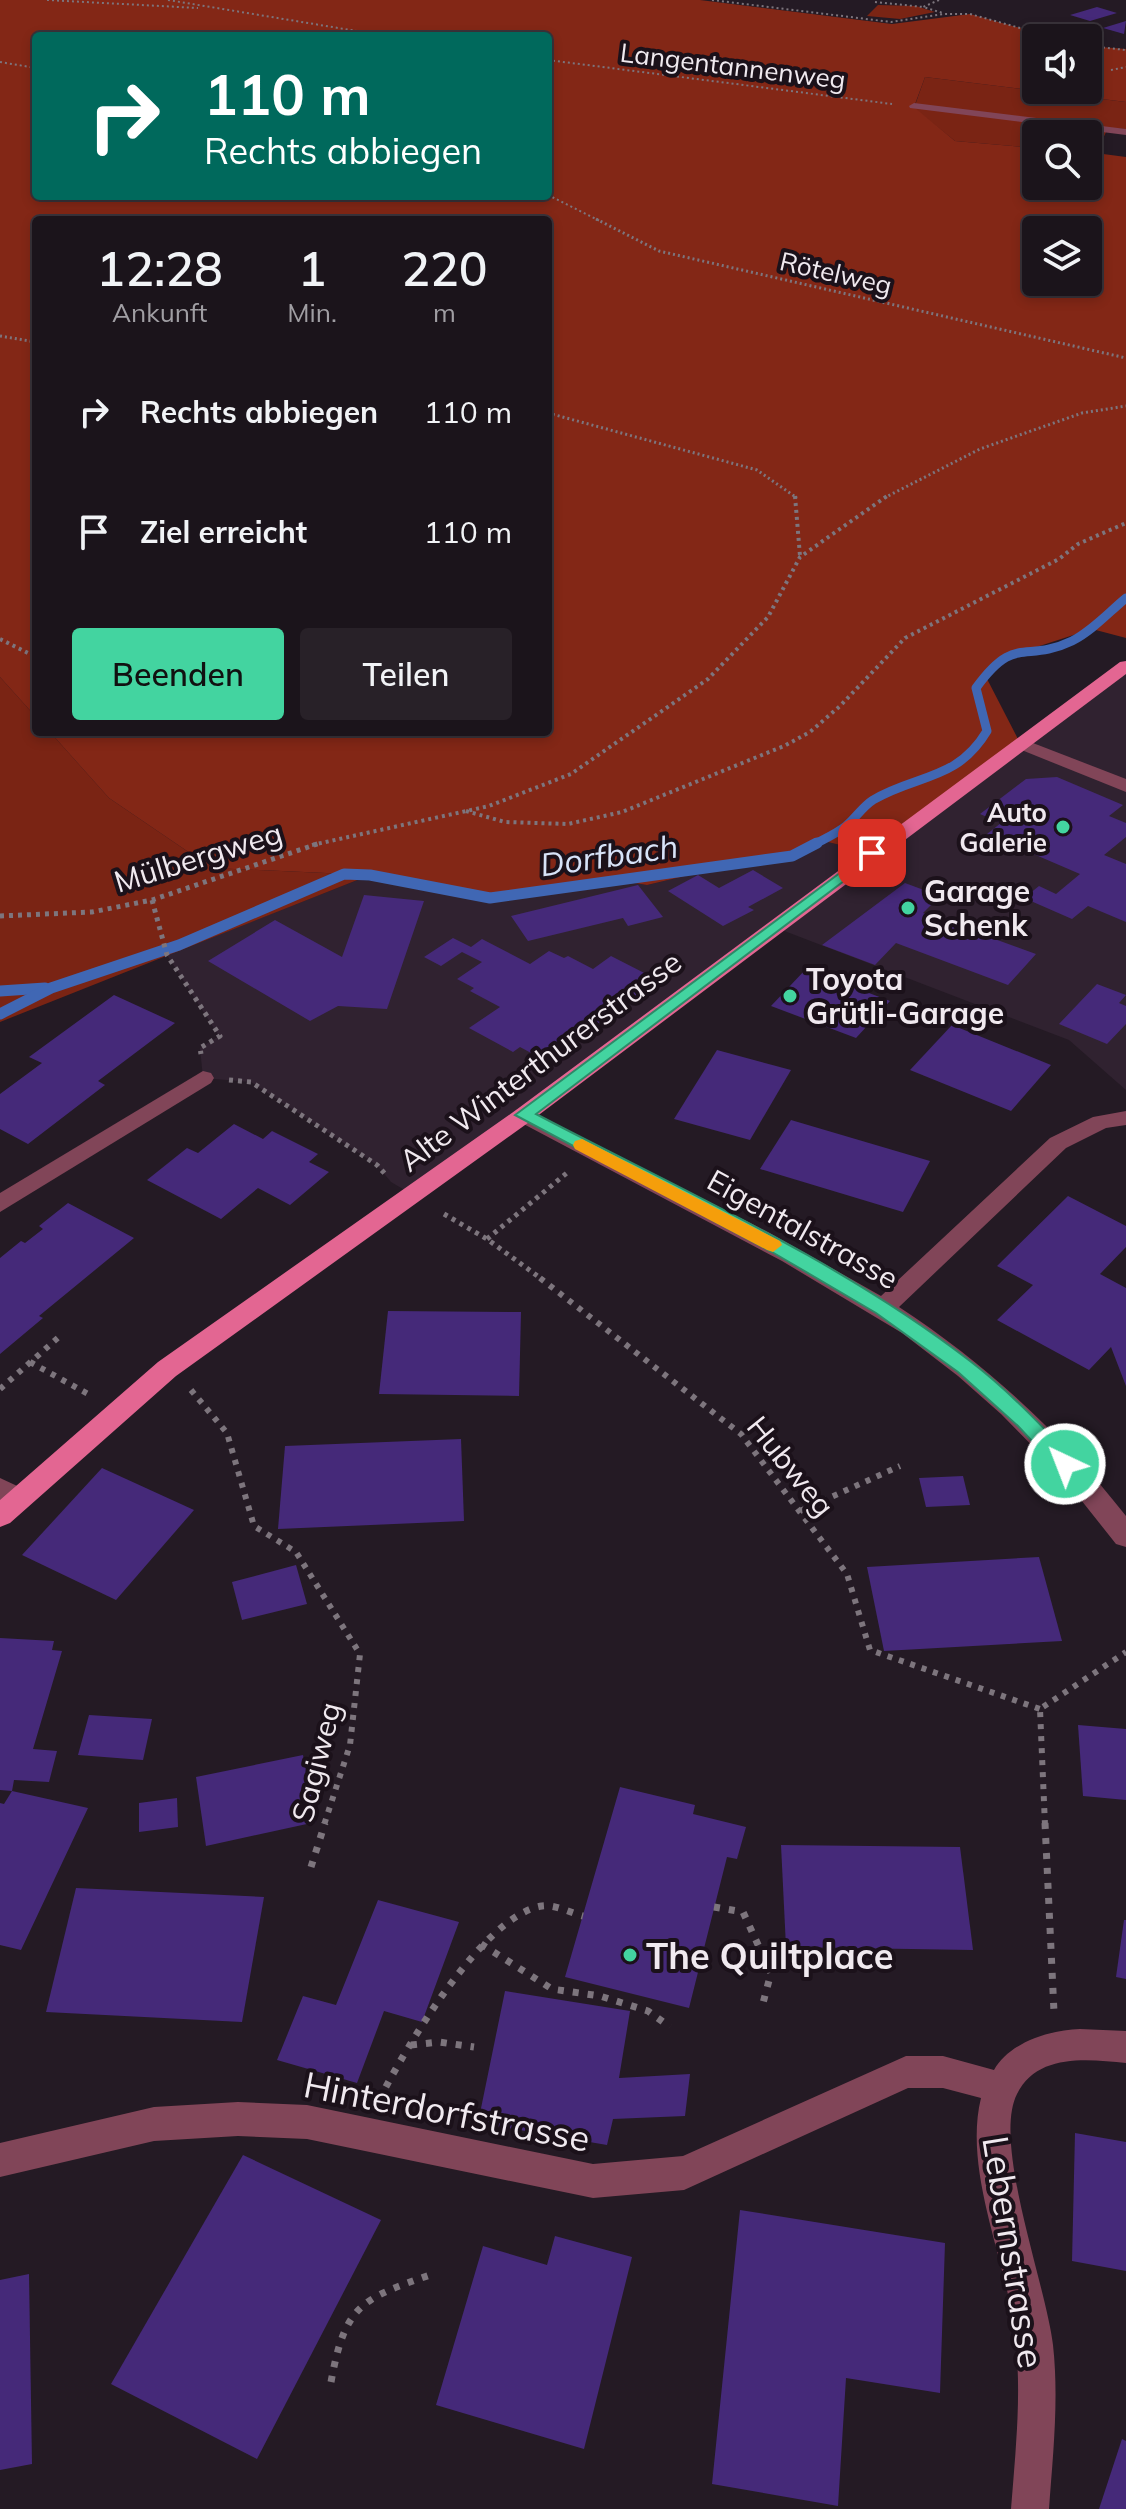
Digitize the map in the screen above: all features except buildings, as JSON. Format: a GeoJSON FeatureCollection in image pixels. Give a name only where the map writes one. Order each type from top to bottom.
{"type":"FeatureCollection","features":[{"type":"Feature","properties":{"kind":"main road","name":"Alte Winterthurerstrasse"},"geometry":{"type":"LineString","coordinates":[[6,1501],[167,1369],[524,1115],[1126,666]]}},
{"type":"Feature","properties":{"kind":"street"},"geometry":{"type":"LineString","coordinates":[[914,106],[1126,132]]}},
{"type":"Feature","properties":{"kind":"street"},"geometry":{"type":"LineString","coordinates":[[1020,743],[1126,786]]}},
{"type":"Feature","properties":{"kind":"street"},"geometry":{"type":"LineString","coordinates":[[0,1204],[203,1078]]}},
{"type":"Feature","properties":{"kind":"street","name":"Eigentalstrasse"},"geometry":{"type":"LineString","coordinates":[[524,1115],[778,1248],[883,1308],[965,1367],[1025,1420],[1104,1507],[1126,1536]]}},
{"type":"Feature","properties":{"kind":"street"},"geometry":{"type":"LineString","coordinates":[[883,1308],[1058,1143],[1101,1122],[1126,1118]]}},
{"type":"Feature","properties":{"kind":"street","name":"Lebernstrasse"},"geometry":{"type":"LineString","coordinates":[[1030,2509],[1037,2426],[1032,2323],[992,2146],[994,2106],[1015,2070],[1033,2056],[1055,2047],[1126,2047]]}},
{"type":"Feature","properties":{"kind":"street","name":"Hinterdorfstrasse"},"geometry":{"type":"LineString","coordinates":[[0,2160],[154,2124],[238,2119],[307,2122],[593,2181],[684,2173],[906,2072],[941,2070],[1002,2088]]}},
{"type":"Feature","properties":{"kind":"path"},"geometry":{"type":"LineString","coordinates":[[47,0],[217,8]]}},
{"type":"Feature","properties":{"kind":"path"},"geometry":{"type":"LineString","coordinates":[[147,6],[159,0]]}},
{"type":"Feature","properties":{"kind":"path"},"geometry":{"type":"LineString","coordinates":[[168,0],[363,32]]}},
{"type":"Feature","properties":{"kind":"path"},"geometry":{"type":"LineString","coordinates":[[712,0],[891,22],[944,14],[970,14],[1022,29]]}},
{"type":"Feature","properties":{"kind":"path"},"geometry":{"type":"LineString","coordinates":[[923,7],[939,0]]}},
{"type":"Feature","properties":{"kind":"path"},"geometry":{"type":"LineString","coordinates":[[875,2],[923,7],[944,14]]}},
{"type":"Feature","properties":{"kind":"path"},"geometry":{"type":"LineString","coordinates":[[1102,47],[1126,50]]}},
{"type":"Feature","properties":{"kind":"path","name":"Langentannenweg"},"geometry":{"type":"LineString","coordinates":[[552,61],[914,106]]}},
{"type":"Feature","properties":{"kind":"path"},"geometry":{"type":"LineString","coordinates":[[0,62],[32,67]]}},
{"type":"Feature","properties":{"kind":"path"},"geometry":{"type":"LineString","coordinates":[[1111,70],[1126,67]]}},
{"type":"Feature","properties":{"kind":"path","name":"Rötelweg"},"geometry":{"type":"LineString","coordinates":[[552,197],[659,251],[1126,358]]}},
{"type":"Feature","properties":{"kind":"path"},"geometry":{"type":"LineString","coordinates":[[0,336],[32,341]]}},
{"type":"Feature","properties":{"kind":"path"},"geometry":{"type":"LineString","coordinates":[[800,557],[894,491],[980,449],[1082,413],[1126,406]]}},
{"type":"Feature","properties":{"kind":"path"},"geometry":{"type":"LineString","coordinates":[[552,414],[757,470],[797,497],[800,557]]}},
{"type":"Feature","properties":{"kind":"path"},"geometry":{"type":"LineString","coordinates":[[465,811],[505,822],[568,824],[622,812],[784,746],[810,732],[840,706],[905,638],[1059,559],[1078,544],[1126,523]]}},
{"type":"Feature","properties":{"kind":"path","name":"Mülbergweg"},"geometry":{"type":"LineString","coordinates":[[0,916],[92,912],[152,900],[313,844],[489,806],[571,774],[708,679],[768,617],[800,557]]}},
{"type":"Feature","properties":{"kind":"path"},"geometry":{"type":"LineString","coordinates":[[0,639],[32,655]]}},
{"type":"Feature","properties":{"kind":"path"},"geometry":{"type":"LineString","coordinates":[[152,900],[167,955],[220,1036],[200,1048],[203,1078],[251,1082],[377,1165],[391,1182]]}},
{"type":"Feature","properties":{"kind":"path"},"geometry":{"type":"LineString","coordinates":[[487,1239],[568,1172]]}},
{"type":"Feature","properties":{"kind":"path","name":"Hubweg"},"geometry":{"type":"LineString","coordinates":[[444,1214],[487,1239],[566,1296],[741,1434],[847,1574],[870,1650],[1040,1709]]}},
{"type":"Feature","properties":{"kind":"path"},"geometry":{"type":"LineString","coordinates":[[0,1389],[60,1336]]}},
{"type":"Feature","properties":{"kind":"path"},"geometry":{"type":"LineString","coordinates":[[30,1362],[94,1398]]}},
{"type":"Feature","properties":{"kind":"path","name":"Sagiweg"},"geometry":{"type":"LineString","coordinates":[[191,1390],[227,1433],[254,1526],[296,1552],[360,1654],[350,1745],[311,1867]]}},
{"type":"Feature","properties":{"kind":"path"},"geometry":{"type":"LineString","coordinates":[[800,1511],[900,1466]]}},
{"type":"Feature","properties":{"kind":"path"},"geometry":{"type":"LineString","coordinates":[[1055,2047],[1040,1709],[1126,1652]]}},
{"type":"Feature","properties":{"kind":"path"},"geometry":{"type":"LineString","coordinates":[[363,2133],[410,2045],[481,1944],[527,1910],[545,1905],[583,1916]]}},
{"type":"Feature","properties":{"kind":"path"},"geometry":{"type":"LineString","coordinates":[[714,1907],[743,1912],[771,1973],[762,2007]]}},
{"type":"Feature","properties":{"kind":"path"},"geometry":{"type":"LineString","coordinates":[[481,1944],[552,1989],[600,1996],[648,2011],[670,2027]]}},
{"type":"Feature","properties":{"kind":"path"},"geometry":{"type":"LineString","coordinates":[[410,2045],[439,2042],[474,2047]]}},
{"type":"Feature","properties":{"kind":"path"},"geometry":{"type":"LineString","coordinates":[[331,2382],[335,2355],[361,2305],[379,2293],[430,2275]]}},
{"type":"Feature","properties":{"kind":"shaded area"},"geometry":{"type":"Polygon","coordinates":[[[0,0],[700,0],[892,24],[970,14],[1022,29],[1022,89],[925,77],[914,107],[955,141],[1022,147],[1022,200],[1102,200],[1102,154],[1126,157],[1126,638],[1092,629],[1018,653],[985,675],[1020,743],[872,853],[828,842],[647,885],[616,880],[490,898],[370,875],[212,868],[109,798],[54,736],[552,736],[552,216],[32,216],[32,713],[0,677],[0,0]]]}},
{"type":"Feature","properties":{"kind":"shaded area"},"geometry":{"type":"Polygon","coordinates":[[[878,5],[916,6],[935,12],[900,19],[867,16],[878,5]]]}},
{"type":"Feature","properties":{"kind":"shaded area"},"geometry":{"type":"Polygon","coordinates":[[[1102,47],[1126,49],[1126,102],[1102,99],[1102,47]]]}},
{"type":"Feature","properties":{"kind":"shaded area"},"geometry":{"type":"Polygon","coordinates":[[[925,77],[1022,89],[1022,104],[1102,104],[1102,99],[1126,102],[1126,129],[1108,128],[1102,140],[1102,120],[1022,120],[1022,147],[955,141],[914,108],[925,77]]]}},
{"type":"Feature","properties":{"kind":"shaded area"},"geometry":{"type":"Polygon","coordinates":[[[1126,666],[1126,1090],[1069,1040],[774,927],[413,1195],[391,1182],[377,1165],[251,1082],[203,1078],[200,1048],[219,1036],[167,955],[370,875],[490,898],[616,880],[647,885],[828,842],[872,853],[1126,666]]]}},
{"type":"Feature","properties":{"kind":"shaded area"},"geometry":{"type":"Polygon","coordinates":[[[0,677],[32,713],[32,736],[54,736],[109,798],[212,868],[370,875],[0,1022],[0,677]]]}},
{"type":"Feature","properties":{"kind":"waterway","name":"Dorfbach"},"geometry":{"type":"LineString","coordinates":[[813,845],[846,826],[873,800],[963,759],[987,731],[976,688],[1001,661],[1021,652],[1056,647],[1072,641],[1126,598]]}},
{"type":"Feature","properties":{"kind":"waterway","name":"Dorfbach"},"geometry":{"type":"LineString","coordinates":[[0,1014],[51,988],[179,945],[344,874],[370,875],[490,898],[792,856],[817,843]]}},
{"type":"Feature","properties":{"kind":"waterway"},"geometry":{"type":"LineString","coordinates":[[0,991],[45,988]]}},
{"type":"Feature","properties":{"kind":"slow traffic"},"geometry":{"type":"LineString","coordinates":[[582,1145],[773,1245]]}},
{"type":"Feature","properties":{"kind":"place","name":"Auto Galerie"},"geometry":{"type":"Point","coordinates":[1063,827]}},
{"type":"Feature","properties":{"kind":"place","name":"Garage Schenk"},"geometry":{"type":"Point","coordinates":[908,908]}},
{"type":"Feature","properties":{"kind":"place","name":"Toyota Grütli-Garage"},"geometry":{"type":"Point","coordinates":[790,996]}},
{"type":"Feature","properties":{"kind":"place","name":"The Quiltplace"},"geometry":{"type":"Point","coordinates":[630,1955]}},
{"type":"Feature","properties":{"kind":"route"},"geometry":{"type":"LineString","coordinates":[[872,853],[524,1115],[778,1248],[883,1308],[965,1367],[1025,1420],[1065,1464]]}}]}
